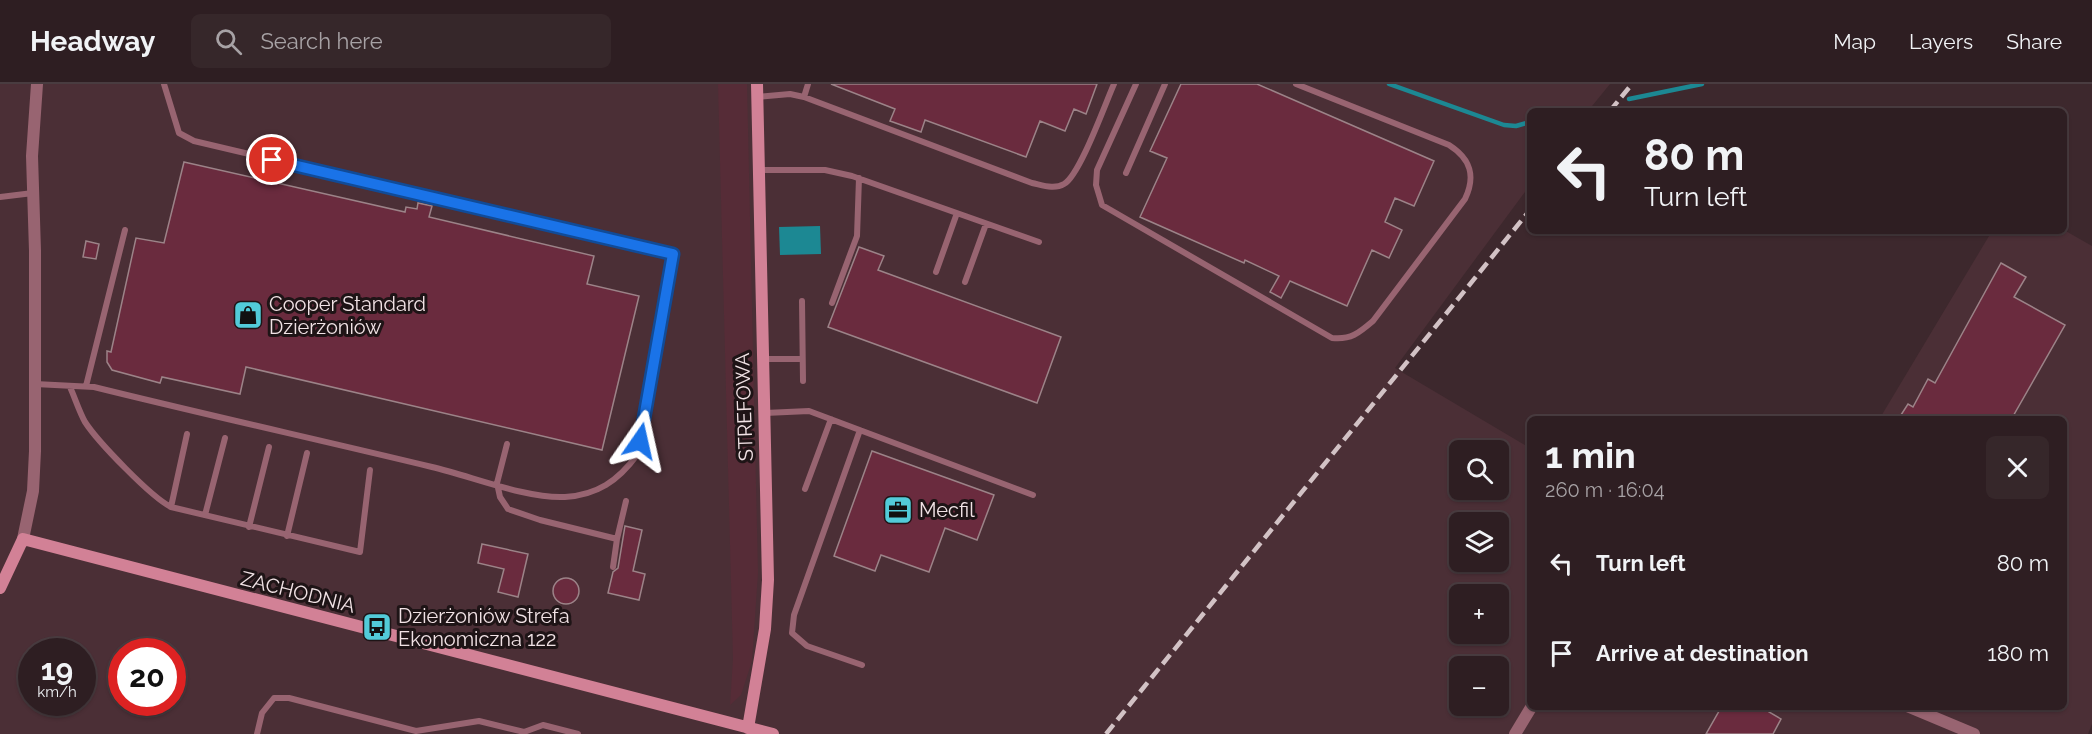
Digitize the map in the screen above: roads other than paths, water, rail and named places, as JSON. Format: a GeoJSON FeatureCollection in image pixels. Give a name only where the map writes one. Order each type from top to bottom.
{"type":"FeatureCollection","features":[{"type":"Feature","properties":{"kind":"street"},"geometry":{"type":"LineString","coordinates":[[0,588],[23,539],[33,491],[32,156],[36,84]]}},
{"type":"Feature","properties":{"kind":"street","name":"STREFOWA"},"geometry":{"type":"LineString","coordinates":[[748,728],[765,629],[767,590],[757,90]]}},
{"type":"Feature","properties":{"kind":"street","name":"ZACHODNIA"},"geometry":{"type":"LineString","coordinates":[[23,539],[773,734]]}},
{"type":"Feature","properties":{"kind":"street"},"geometry":{"type":"LineString","coordinates":[[1515,734],[1530,710]]}},
{"type":"Feature","properties":{"kind":"street"},"geometry":{"type":"LineString","coordinates":[[1917,710],[1974,734]]}},
{"type":"Feature","properties":{"kind":"lane"},"geometry":{"type":"LineString","coordinates":[[34,384],[86,386],[546,496],[592,494],[626,470],[637,455],[673,254],[194,141],[180,133],[164,84]]}},
{"type":"Feature","properties":{"kind":"lane"},"geometry":{"type":"LineString","coordinates":[[804,97],[808,84]]}},
{"type":"Feature","properties":{"kind":"lane"},"geometry":{"type":"LineString","coordinates":[[757,90],[804,97],[1032,183],[1053,187],[1065,184],[1077,170],[1114,84]]}},
{"type":"Feature","properties":{"kind":"lane"},"geometry":{"type":"LineString","coordinates":[[1136,84],[1097,170],[1096,185],[1102,205],[1332,338],[1345,339],[1356,336],[1373,321],[1465,199],[1471,187],[1472,173],[1460,153],[1449,145],[1296,84]]}},
{"type":"Feature","properties":{"kind":"lane"},"geometry":{"type":"LineString","coordinates":[[1126,173],[1166,84]]}},
{"type":"Feature","properties":{"kind":"lane"},"geometry":{"type":"LineString","coordinates":[[758,170],[825,170],[859,178],[1039,242]]}},
{"type":"Feature","properties":{"kind":"lane"},"geometry":{"type":"LineString","coordinates":[[832,303],[857,236],[859,178]]}},
{"type":"Feature","properties":{"kind":"lane"},"geometry":{"type":"LineString","coordinates":[[0,197],[33,194]]}},
{"type":"Feature","properties":{"kind":"lane"},"geometry":{"type":"LineString","coordinates":[[936,272],[957,213]]}},
{"type":"Feature","properties":{"kind":"lane"},"geometry":{"type":"LineString","coordinates":[[964,282],[986,224]]}},
{"type":"Feature","properties":{"kind":"lane"},"geometry":{"type":"LineString","coordinates":[[86,386],[126,230]]}},
{"type":"Feature","properties":{"kind":"lane"},"geometry":{"type":"LineString","coordinates":[[802,301],[803,381]]}},
{"type":"Feature","properties":{"kind":"lane"},"geometry":{"type":"LineString","coordinates":[[762,359],[802,359]]}},
{"type":"Feature","properties":{"kind":"lane"},"geometry":{"type":"LineString","coordinates":[[70,387],[86,422],[140,482],[159,501],[171,507],[360,552],[370,471]]}},
{"type":"Feature","properties":{"kind":"lane"},"geometry":{"type":"LineString","coordinates":[[764,413],[809,411],[1033,495]]}},
{"type":"Feature","properties":{"kind":"lane"},"geometry":{"type":"LineString","coordinates":[[805,489],[831,419]]}},
{"type":"Feature","properties":{"kind":"lane"},"geometry":{"type":"LineString","coordinates":[[860,430],[794,615],[792,633],[807,646],[862,665]]}},
{"type":"Feature","properties":{"kind":"lane"},"geometry":{"type":"LineString","coordinates":[[171,507],[187,434]]}},
{"type":"Feature","properties":{"kind":"lane"},"geometry":{"type":"LineString","coordinates":[[205,515],[225,438]]}},
{"type":"Feature","properties":{"kind":"lane"},"geometry":{"type":"LineString","coordinates":[[507,444],[498,483],[500,497],[508,509],[540,520],[617,539]]}},
{"type":"Feature","properties":{"kind":"lane"},"geometry":{"type":"LineString","coordinates":[[249,527],[269,447]]}},
{"type":"Feature","properties":{"kind":"lane"},"geometry":{"type":"LineString","coordinates":[[287,536],[307,453]]}},
{"type":"Feature","properties":{"kind":"lane"},"geometry":{"type":"LineString","coordinates":[[613,567],[626,501]]}},
{"type":"Feature","properties":{"kind":"lane"},"geometry":{"type":"LineString","coordinates":[[257,734],[262,713],[274,698],[289,698],[416,731],[479,720],[524,732],[543,725],[578,734]]}},
{"type":"Feature","properties":{"kind":"water"},"geometry":{"type":"Polygon","coordinates":[[[820,226],[821,254],[780,255],[779,227],[820,226]]]}},
{"type":"Feature","properties":{"kind":"waterway"},"geometry":{"type":"LineString","coordinates":[[1389,84],[1504,125],[1516,126],[1527,123]]}},
{"type":"Feature","properties":{"kind":"waterway"},"geometry":{"type":"LineString","coordinates":[[1629,99],[1702,84]]}},
{"type":"Feature","properties":{"kind":"railway"},"geometry":{"type":"LineString","coordinates":[[1612,108],[1632,84]]}},
{"type":"Feature","properties":{"kind":"railway"},"geometry":{"type":"LineString","coordinates":[[1106,734],[1527,214]]}},
{"type":"Feature","properties":{"kind":"place","name":"Cooper Standard Dzierżoniów"},"geometry":{"type":"Point","coordinates":[248,315]}},
{"type":"Feature","properties":{"kind":"place","name":"Mecfil"},"geometry":{"type":"Point","coordinates":[898,510]}},
{"type":"Feature","properties":{"kind":"place","name":"Dzierżoniów Strefa Ekonomiczna 122"},"geometry":{"type":"Point","coordinates":[377,627]}}]}
